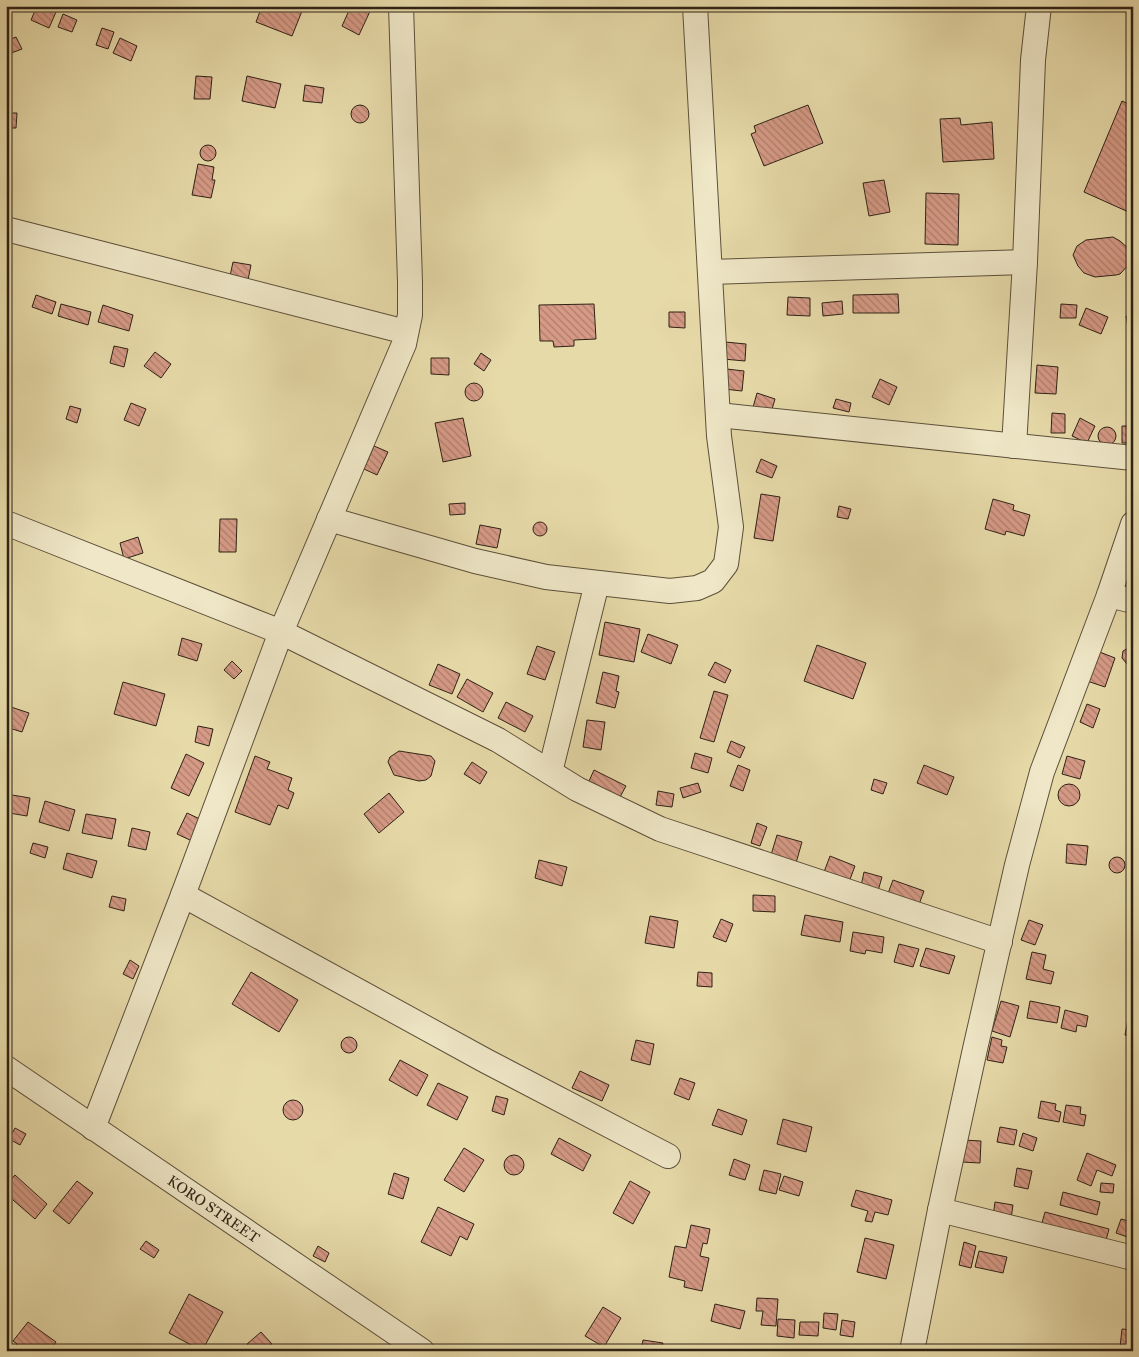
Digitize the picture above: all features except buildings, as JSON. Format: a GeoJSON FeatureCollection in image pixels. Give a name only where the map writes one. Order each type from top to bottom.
{"type":"FeatureCollection","features":[{"type":"Feature","properties":{"kind":"street"},"geometry":{"type":"LineString","coordinates":[[93,1128],[183,895],[281,632],[404,344],[410,315],[410,282],[402,6]]}},
{"type":"Feature","properties":{"kind":"street"},"geometry":{"type":"LineString","coordinates":[[329,519],[475,561],[546,577],[597,583],[670,591],[697,588],[713,581],[726,564],[731,527],[719,436],[694,6]]}},
{"type":"Feature","properties":{"kind":"street"},"geometry":{"type":"LineString","coordinates":[[1014,446],[1025,262],[1033,60],[1039,6]]}},
{"type":"Feature","properties":{"kind":"street"},"geometry":{"type":"LineString","coordinates":[[6,229],[406,332]]}},
{"type":"Feature","properties":{"kind":"street"},"geometry":{"type":"LineString","coordinates":[[710,272],[1025,262]]}},
{"type":"Feature","properties":{"kind":"street"},"geometry":{"type":"LineString","coordinates":[[718,415],[1133,458]]}},
{"type":"Feature","properties":{"kind":"street"},"geometry":{"type":"LineString","coordinates":[[6,523],[281,632],[498,740],[608,805],[660,829],[1000,942]]}},
{"type":"Feature","properties":{"kind":"street"},"geometry":{"type":"LineString","coordinates":[[912,1351],[940,1210],[1017,865],[1042,772],[1109,595],[1133,524]]}},
{"type":"Feature","properties":{"kind":"street"},"geometry":{"type":"LineString","coordinates":[[550,772],[597,583]]}},
{"type":"Feature","properties":{"kind":"street"},"geometry":{"type":"LineString","coordinates":[[1109,595],[1133,601]]}},
{"type":"Feature","properties":{"kind":"street"},"geometry":{"type":"LineString","coordinates":[[183,895],[486,1061],[668,1156]]}},
{"type":"Feature","properties":{"kind":"street","name":"KORO STREET"},"geometry":{"type":"LineString","coordinates":[[6,1068],[422,1351]]}},
{"type":"Feature","properties":{"kind":"street"},"geometry":{"type":"LineString","coordinates":[[940,1210],[1133,1258]]}}]}
